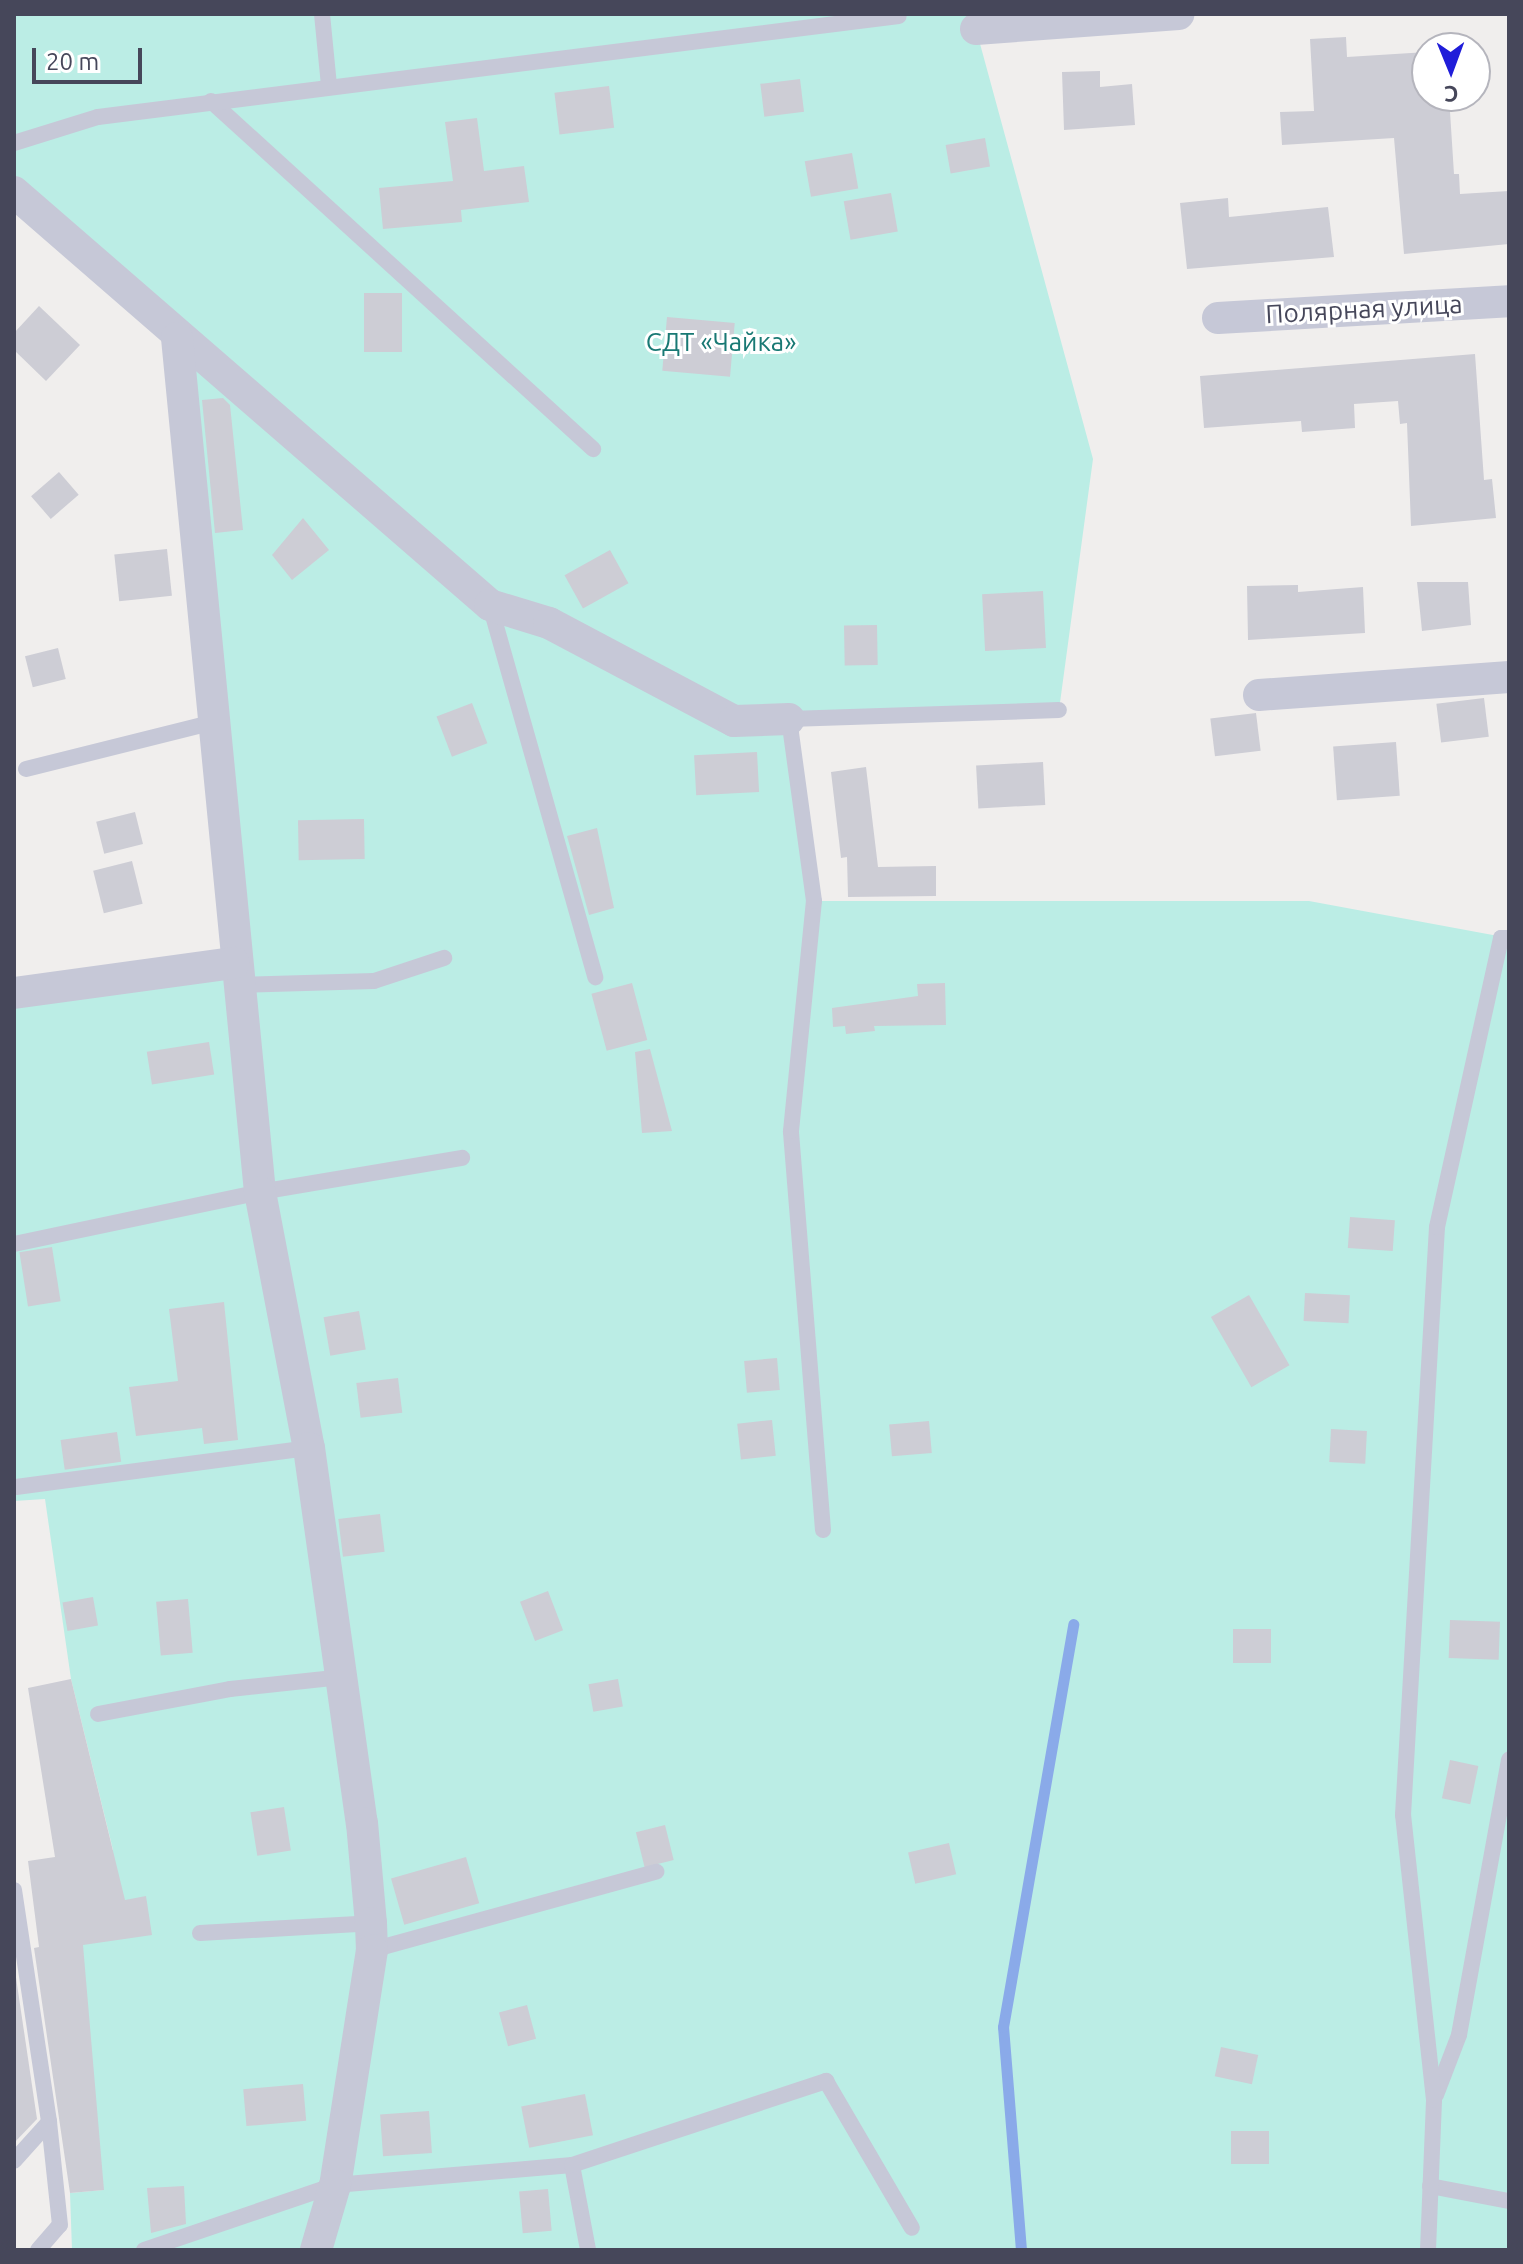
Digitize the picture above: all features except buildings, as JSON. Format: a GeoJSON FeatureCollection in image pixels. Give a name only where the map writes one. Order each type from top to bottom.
{"type":"FeatureCollection","features":[{"type":"Feature","properties":{"kind":"street"},"geometry":{"type":"LineString","coordinates":[[976,29],[1178,14]]}},
{"type":"Feature","properties":{"kind":"street"},"geometry":{"type":"LineString","coordinates":[[14,192],[177,338],[490,605],[549,623],[734,721],[789,719]]}},
{"type":"Feature","properties":{"kind":"street","name":"Полярная улица"},"geometry":{"type":"LineString","coordinates":[[1218,318],[1509,301]]}},
{"type":"Feature","properties":{"kind":"street"},"geometry":{"type":"LineString","coordinates":[[177,338],[215,722],[235,974],[260,1192],[309,1448],[343,1677],[371,1937],[335,2185],[316,2250]]}},
{"type":"Feature","properties":{"kind":"street"},"geometry":{"type":"LineString","coordinates":[[1259,695],[1509,677]]}},
{"type":"Feature","properties":{"kind":"street"},"geometry":{"type":"LineString","coordinates":[[14,993],[235,974]]}},
{"type":"Feature","properties":{"kind":"lane"},"geometry":{"type":"LineString","coordinates":[[322,14],[329,86]]}},
{"type":"Feature","properties":{"kind":"lane"},"geometry":{"type":"LineString","coordinates":[[14,143],[98,117],[899,16]]}},
{"type":"Feature","properties":{"kind":"lane"},"geometry":{"type":"LineString","coordinates":[[211,101],[593,449]]}},
{"type":"Feature","properties":{"kind":"lane"},"geometry":{"type":"LineString","coordinates":[[490,605],[595,977]]}},
{"type":"Feature","properties":{"kind":"lane"},"geometry":{"type":"LineString","coordinates":[[823,1530],[791,1131],[814,901],[789,719],[1059,710]]}},
{"type":"Feature","properties":{"kind":"lane"},"geometry":{"type":"LineString","coordinates":[[26,769],[215,722]]}},
{"type":"Feature","properties":{"kind":"lane"},"geometry":{"type":"LineString","coordinates":[[1428,2250],[1434,2100],[1403,1815],[1437,1227],[1501,938],[1509,938]]}},
{"type":"Feature","properties":{"kind":"lane"},"geometry":{"type":"LineString","coordinates":[[235,974],[374,981],[444,958]]}},
{"type":"Feature","properties":{"kind":"lane"},"geometry":{"type":"LineString","coordinates":[[14,1244],[260,1192],[462,1158]]}},
{"type":"Feature","properties":{"kind":"lane"},"geometry":{"type":"LineString","coordinates":[[16,1487],[309,1448]]}},
{"type":"Feature","properties":{"kind":"lane"},"geometry":{"type":"LineString","coordinates":[[98,1714],[230,1689],[343,1677]]}},
{"type":"Feature","properties":{"kind":"lane"},"geometry":{"type":"LineString","coordinates":[[1434,2100],[1459,2035],[1509,1760]]}},
{"type":"Feature","properties":{"kind":"lane"},"geometry":{"type":"LineString","coordinates":[[200,1933],[371,1937],[656,1872]]}},
{"type":"Feature","properties":{"kind":"lane"},"geometry":{"type":"LineString","coordinates":[[14,1890],[49,2122],[60,2225],[38,2250]]}},
{"type":"Feature","properties":{"kind":"lane"},"geometry":{"type":"LineString","coordinates":[[144,2250],[335,2185],[572,2165],[826,2081],[912,2228]]}},
{"type":"Feature","properties":{"kind":"lane"},"geometry":{"type":"LineString","coordinates":[[14,2161],[49,2122]]}},
{"type":"Feature","properties":{"kind":"lane"},"geometry":{"type":"LineString","coordinates":[[572,2165],[588,2250]]}},
{"type":"Feature","properties":{"kind":"lane"},"geometry":{"type":"LineString","coordinates":[[1430,2186],[1509,2201]]}},
{"type":"Feature","properties":{"kind":"green space","name":"СДТ «Чайка»"},"geometry":{"type":"Polygon","coordinates":[[[14,14],[1178,14],[976,29],[1093,459],[1059,710],[789,719],[815,901],[1309,901],[1509,938],[1509,2250],[72,2250],[70,2193],[103,2190],[75,1859],[113,1850],[71,1679],[45,1499],[14,1501],[14,993],[234,963],[177,338],[14,192],[14,14]]]}},
{"type":"Feature","properties":{"kind":"waterway"},"geometry":{"type":"LineString","coordinates":[[1021,2250],[1003,2027],[1073,1624]]}}]}
